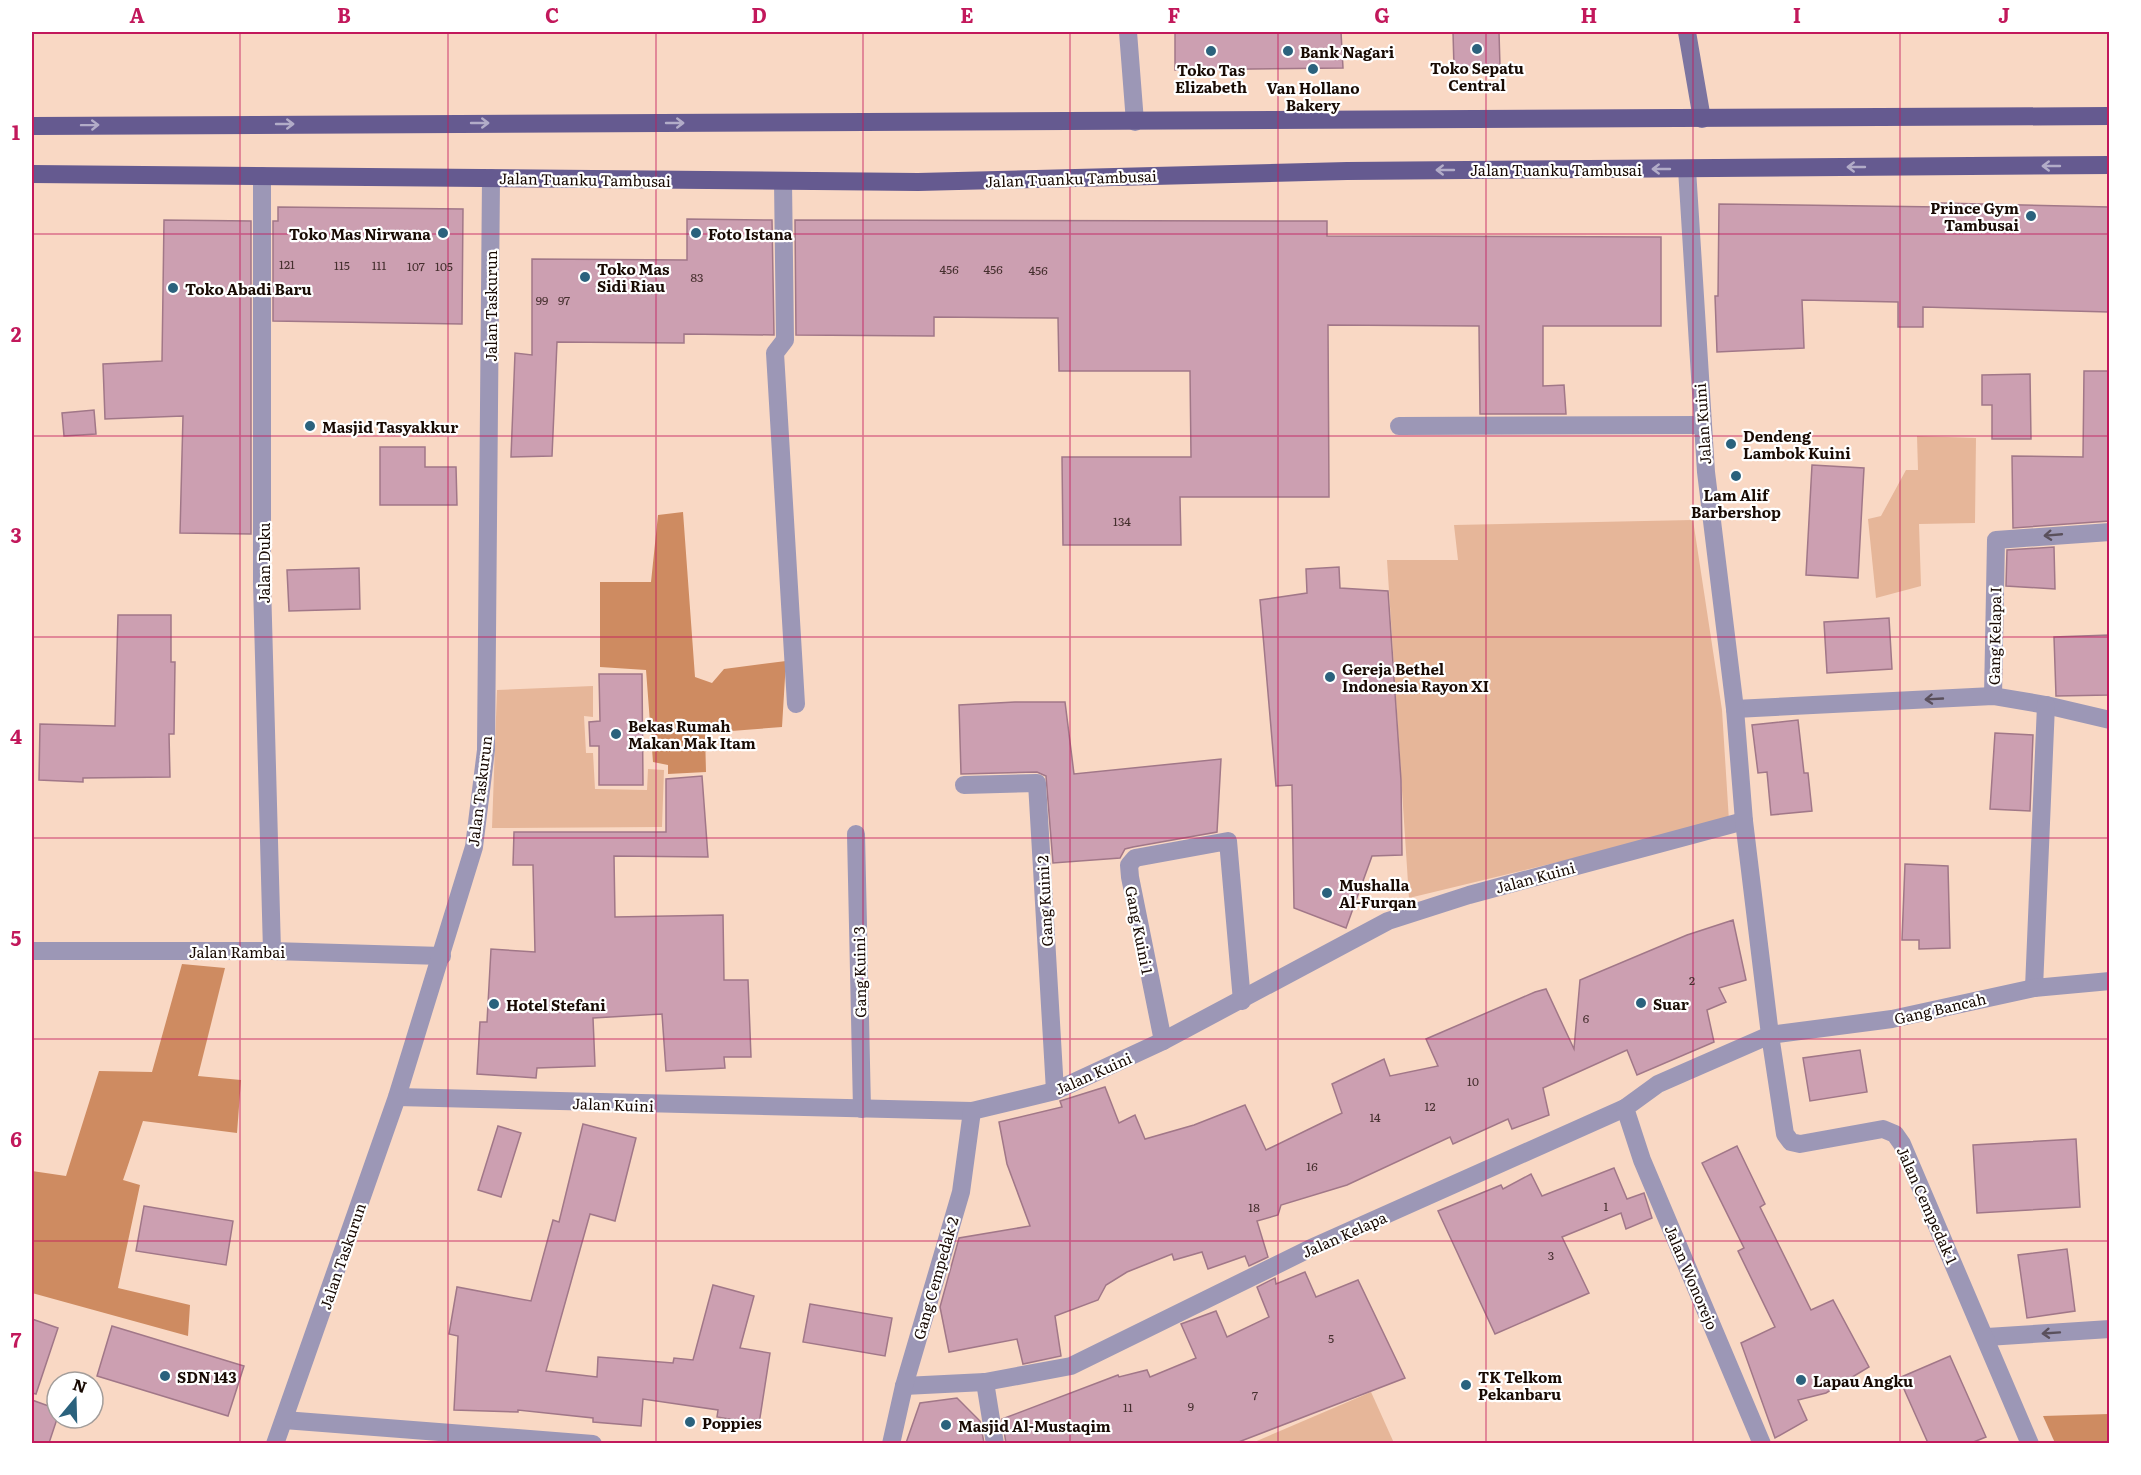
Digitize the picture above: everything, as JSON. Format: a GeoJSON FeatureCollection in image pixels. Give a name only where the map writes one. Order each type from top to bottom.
{"type":"FeatureCollection","features":[{"type":"Feature","properties":{"kind":"main road"},"geometry":{"type":"LineString","coordinates":[[1687,32],[1702,119]]}},
{"type":"Feature","properties":{"kind":"main road"},"geometry":{"type":"LineString","coordinates":[[32,126],[2109,116]]}},
{"type":"Feature","properties":{"kind":"main road","name":"Jalan Tuanku Tambusai"},"geometry":{"type":"LineString","coordinates":[[32,174],[918,182],[1347,171],[2109,165]]}},
{"type":"Feature","properties":{"kind":"street"},"geometry":{"type":"LineString","coordinates":[[1128,32],[1135,122]]}},
{"type":"Feature","properties":{"kind":"street","name":"Jalan Kuini"},"geometry":{"type":"LineString","coordinates":[[1687,169],[1701,425],[1736,709],[1744,821],[1770,1035]]}},
{"type":"Feature","properties":{"kind":"street","name":"Jalan Duku"},"geometry":{"type":"LineString","coordinates":[[262,176],[262,584],[272,951]]}},
{"type":"Feature","properties":{"kind":"street","name":"Jalan Taskurun"},"geometry":{"type":"LineString","coordinates":[[275,1443],[397,1097],[474,847],[486,750],[490,178]]}},
{"type":"Feature","properties":{"kind":"street"},"geometry":{"type":"LineString","coordinates":[[783,181],[785,340],[775,353],[796,704]]}},
{"type":"Feature","properties":{"kind":"street"},"geometry":{"type":"LineString","coordinates":[[1399,426],[1701,425]]}},
{"type":"Feature","properties":{"kind":"street","name":"Gang Kelapa I"},"geometry":{"type":"LineString","coordinates":[[1736,709],[1993,696],[1996,540],[2109,532]]}},
{"type":"Feature","properties":{"kind":"street"},"geometry":{"type":"LineString","coordinates":[[1993,696],[2046,705],[2109,720]]}},
{"type":"Feature","properties":{"kind":"street"},"geometry":{"type":"LineString","coordinates":[[2034,988],[2046,705]]}},
{"type":"Feature","properties":{"kind":"street","name":"Gang Kuini 2"},"geometry":{"type":"LineString","coordinates":[[964,785],[1037,783],[1055,1091]]}},
{"type":"Feature","properties":{"kind":"street","name":"Jalan Kuini"},"geometry":{"type":"LineString","coordinates":[[397,1097],[972,1111],[1055,1091],[1242,1001],[1388,921],[1469,895],[1744,821]]}},
{"type":"Feature","properties":{"kind":"street","name":"Gang Kuini 3"},"geometry":{"type":"LineString","coordinates":[[856,834],[862,1109]]}},
{"type":"Feature","properties":{"kind":"street","name":"Gang Kuini 1"},"geometry":{"type":"LineString","coordinates":[[1163,1041],[1130,877],[1129,865],[1135,858],[1228,841],[1242,1001]]}},
{"type":"Feature","properties":{"kind":"street","name":"Jalan Rambai"},"geometry":{"type":"LineString","coordinates":[[32,951],[272,951],[442,956]]}},
{"type":"Feature","properties":{"kind":"street","name":"Gang Bancah"},"geometry":{"type":"LineString","coordinates":[[1770,1035],[1892,1019],[2034,988],[2109,981]]}},
{"type":"Feature","properties":{"kind":"street","name":"Jalan Kelapa"},"geometry":{"type":"LineString","coordinates":[[904,1386],[985,1382],[1071,1365],[1309,1249],[1625,1108],[1658,1084],[1770,1035]]}},
{"type":"Feature","properties":{"kind":"street","name":"Jalan Cempedak 1"},"geometry":{"type":"LineString","coordinates":[[1770,1035],[1785,1134],[1791,1142],[1800,1144],[1883,1129],[1895,1134],[1902,1144],[2031,1443]]}},
{"type":"Feature","properties":{"kind":"street","name":"Jalan Wonorejo"},"geometry":{"type":"LineString","coordinates":[[1625,1108],[1642,1160],[1762,1443]]}},
{"type":"Feature","properties":{"kind":"street","name":"Gang Cempedak 2"},"geometry":{"type":"LineString","coordinates":[[891,1443],[904,1386],[961,1192],[972,1111]]}},
{"type":"Feature","properties":{"kind":"street"},"geometry":{"type":"LineString","coordinates":[[1987,1337],[2109,1329]]}},
{"type":"Feature","properties":{"kind":"street"},"geometry":{"type":"LineString","coordinates":[[985,1382],[995,1443]]}},
{"type":"Feature","properties":{"kind":"street"},"geometry":{"type":"LineString","coordinates":[[284,1420],[593,1443]]}},
{"type":"Feature","properties":{"kind":"shaded area"},"geometry":{"type":"Polygon","coordinates":[[[1917,436],[1976,438],[1975,523],[1919,524],[1921,586],[1876,598],[1868,519],[1881,516],[1906,470],[1918,470],[1917,436]]]}},
{"type":"Feature","properties":{"kind":"shaded area"},"geometry":{"type":"Polygon","coordinates":[[[683,512],[695,677],[712,683],[724,669],[786,661],[782,727],[705,733],[706,772],[668,774],[668,765],[653,762],[646,670],[600,667],[600,582],[651,582],[658,515],[683,512]]]}},
{"type":"Feature","properties":{"kind":"shaded area"},"geometry":{"type":"Polygon","coordinates":[[[1693,520],[1722,710],[1729,821],[1409,898],[1387,560],[1458,560],[1454,525],[1693,520]]]}},
{"type":"Feature","properties":{"kind":"shaded area"},"geometry":{"type":"Polygon","coordinates":[[[593,686],[593,717],[584,716],[586,753],[593,753],[595,789],[647,790],[648,769],[664,770],[662,827],[492,828],[497,690],[593,686]]]}},
{"type":"Feature","properties":{"kind":"shaded area"},"geometry":{"type":"Polygon","coordinates":[[[182,964],[225,968],[198,1076],[241,1080],[237,1133],[143,1121],[123,1180],[140,1185],[118,1288],[190,1305],[188,1336],[32,1293],[32,1171],[66,1176],[99,1071],[152,1072],[182,964]]]}},
{"type":"Feature","properties":{"kind":"shaded area"},"geometry":{"type":"Polygon","coordinates":[[[1371,1392],[1394,1443],[1252,1443],[1371,1392]]]}},
{"type":"Feature","properties":{"kind":"shaded area"},"geometry":{"type":"Polygon","coordinates":[[[2109,1414],[2109,1444],[2055,1443],[2043,1416],[2109,1414]]]}},
{"type":"Feature","properties":{"kind":"building"},"geometry":{"type":"Polygon","coordinates":[[[1175,32],[1341,32],[1343,68],[1175,70],[1175,32]]]}},
{"type":"Feature","properties":{"kind":"building","name":"Toko Sepatu Central"},"geometry":{"type":"Polygon","coordinates":[[[1453,32],[1499,32],[1500,67],[1454,68],[1453,32]]]}},
{"type":"Feature","properties":{"kind":"building"},"geometry":{"type":"Polygon","coordinates":[[[1941,203],[2109,207],[2109,312],[1923,307],[1923,327],[1898,327],[1898,302],[1802,300],[1804,348],[1717,352],[1715,296],[1718,296],[1719,204],[1941,207],[1941,203]]]}},
{"type":"Feature","properties":{"kind":"building"},"geometry":{"type":"Polygon","coordinates":[[[278,207],[463,209],[462,324],[273,321],[273,221],[278,221],[278,207]]]}},
{"type":"Feature","properties":{"kind":"building"},"geometry":{"type":"Polygon","coordinates":[[[687,219],[772,220],[774,335],[684,334],[684,343],[557,342],[552,456],[511,457],[515,353],[532,355],[532,259],[687,260],[687,219]]]}},
{"type":"Feature","properties":{"kind":"building"},"geometry":{"type":"Polygon","coordinates":[[[164,220],[251,221],[251,534],[180,533],[183,416],[105,419],[103,364],[162,361],[164,220]]]}},
{"type":"Feature","properties":{"kind":"building"},"geometry":{"type":"Polygon","coordinates":[[[795,220],[1327,221],[1327,236],[1661,237],[1661,326],[1543,326],[1543,386],[1564,385],[1566,414],[1480,414],[1479,326],[1328,325],[1329,497],[1180,497],[1181,545],[1063,545],[1062,457],[1191,457],[1190,371],[1059,371],[1058,318],[934,317],[934,336],[796,335],[795,220]]]}},
{"type":"Feature","properties":{"kind":"building"},"geometry":{"type":"Polygon","coordinates":[[[2084,371],[2109,371],[2109,521],[2013,528],[2012,456],[2083,457],[2084,371]]]}},
{"type":"Feature","properties":{"kind":"building"},"geometry":{"type":"Polygon","coordinates":[[[2030,374],[2031,439],[1992,439],[1992,405],[1982,405],[1982,375],[2030,374]]]}},
{"type":"Feature","properties":{"kind":"building"},"geometry":{"type":"Polygon","coordinates":[[[94,410],[96,434],[64,436],[62,413],[94,410]]]}},
{"type":"Feature","properties":{"kind":"building"},"geometry":{"type":"Polygon","coordinates":[[[380,447],[425,447],[425,467],[456,467],[457,505],[380,505],[380,447]]]}},
{"type":"Feature","properties":{"kind":"building"},"geometry":{"type":"Polygon","coordinates":[[[1812,465],[1864,468],[1858,578],[1806,575],[1812,465]]]}},
{"type":"Feature","properties":{"kind":"building"},"geometry":{"type":"Polygon","coordinates":[[[2054,547],[2055,589],[2006,586],[2007,550],[2054,547]]]}},
{"type":"Feature","properties":{"kind":"building","name":"Gereja Bethel Indonesia Rayon XI"},"geometry":{"type":"Polygon","coordinates":[[[1339,567],[1340,588],[1388,591],[1401,780],[1402,855],[1372,856],[1346,928],[1294,908],[1292,785],[1276,786],[1260,600],[1307,593],[1306,569],[1339,567]]]}},
{"type":"Feature","properties":{"kind":"building"},"geometry":{"type":"Polygon","coordinates":[[[359,568],[360,609],[289,611],[287,570],[359,568]]]}},
{"type":"Feature","properties":{"kind":"building"},"geometry":{"type":"Polygon","coordinates":[[[118,615],[171,615],[171,662],[175,662],[174,734],[169,734],[170,777],[83,778],[83,782],[39,780],[40,724],[115,726],[118,615]]]}},
{"type":"Feature","properties":{"kind":"building"},"geometry":{"type":"Polygon","coordinates":[[[1889,618],[1892,669],[1827,673],[1824,622],[1889,618]]]}},
{"type":"Feature","properties":{"kind":"building"},"geometry":{"type":"Polygon","coordinates":[[[2109,635],[2109,695],[2056,696],[2054,637],[2109,635]]]}},
{"type":"Feature","properties":{"kind":"building","name":"Bekas Rumah Makan Mak Itam"},"geometry":{"type":"Polygon","coordinates":[[[599,674],[642,674],[643,785],[599,785],[599,746],[590,746],[589,722],[600,721],[599,674]]]}},
{"type":"Feature","properties":{"kind":"building"},"geometry":{"type":"Polygon","coordinates":[[[1065,702],[1074,774],[1221,759],[1217,832],[1125,849],[1120,858],[1053,863],[1046,776],[1037,772],[961,774],[959,705],[1065,702]]]}},
{"type":"Feature","properties":{"kind":"building"},"geometry":{"type":"Polygon","coordinates":[[[1798,720],[1804,773],[1808,773],[1812,811],[1771,815],[1767,772],[1758,773],[1752,725],[1798,720]]]}},
{"type":"Feature","properties":{"kind":"building"},"geometry":{"type":"Polygon","coordinates":[[[1995,733],[2033,735],[2030,811],[1990,809],[1995,733]]]}},
{"type":"Feature","properties":{"kind":"building"},"geometry":{"type":"Polygon","coordinates":[[[702,776],[708,857],[614,856],[615,917],[723,915],[724,980],[748,980],[751,1057],[724,1057],[725,1068],[666,1071],[662,1014],[593,1018],[595,1066],[537,1068],[536,1078],[477,1074],[480,1022],[487,1022],[491,949],[535,952],[533,865],[513,865],[514,832],[666,832],[666,779],[702,776]]]}},
{"type":"Feature","properties":{"kind":"building"},"geometry":{"type":"Polygon","coordinates":[[[1905,864],[1948,866],[1950,948],[1919,949],[1919,940],[1902,940],[1905,864]]]}},
{"type":"Feature","properties":{"kind":"building"},"geometry":{"type":"Polygon","coordinates":[[[1733,920],[1746,980],[1719,988],[1726,1002],[1707,1010],[1714,1042],[1637,1075],[1627,1050],[1543,1088],[1549,1115],[1512,1129],[1508,1119],[1453,1144],[1450,1137],[1347,1185],[1281,1205],[1278,1215],[1257,1221],[1268,1257],[1249,1266],[1245,1256],[1208,1269],[1202,1252],[1174,1260],[1172,1254],[1127,1272],[1106,1285],[1098,1300],[1055,1316],[1061,1356],[1023,1364],[1017,1339],[949,1352],[940,1307],[959,1238],[1030,1226],[1007,1164],[999,1122],[1062,1107],[1060,1101],[1105,1087],[1119,1123],[1135,1115],[1145,1139],[1194,1125],[1245,1105],[1266,1150],[1342,1113],[1332,1084],[1384,1059],[1390,1076],[1438,1066],[1426,1039],[1535,992],[1546,989],[1574,1049],[1580,980],[1687,935],[1733,920]]]}},
{"type":"Feature","properties":{"kind":"building"},"geometry":{"type":"Polygon","coordinates":[[[1860,1050],[1867,1092],[1810,1101],[1803,1058],[1860,1050]]]}},
{"type":"Feature","properties":{"kind":"building"},"geometry":{"type":"Polygon","coordinates":[[[583,1124],[636,1138],[615,1221],[590,1214],[546,1371],[597,1377],[598,1357],[673,1363],[674,1358],[693,1360],[713,1285],[754,1296],[740,1348],[770,1353],[759,1424],[717,1417],[718,1410],[643,1399],[641,1426],[593,1422],[593,1418],[518,1410],[518,1412],[454,1410],[458,1336],[449,1334],[457,1287],[531,1301],[553,1220],[559,1222],[583,1124]]]}},
{"type":"Feature","properties":{"kind":"building"},"geometry":{"type":"Polygon","coordinates":[[[498,1126],[521,1133],[501,1197],[478,1190],[498,1126]]]}},
{"type":"Feature","properties":{"kind":"building"},"geometry":{"type":"Polygon","coordinates":[[[2076,1139],[2080,1207],[1977,1213],[1973,1145],[2076,1139]]]}},
{"type":"Feature","properties":{"kind":"building"},"geometry":{"type":"Polygon","coordinates":[[[1737,1146],[1765,1204],[1760,1207],[1811,1310],[1833,1300],[1869,1367],[1826,1393],[1798,1400],[1807,1420],[1775,1438],[1741,1343],[1775,1327],[1738,1251],[1744,1248],[1702,1163],[1737,1146]]]}},
{"type":"Feature","properties":{"kind":"building"},"geometry":{"type":"Polygon","coordinates":[[[1614,1168],[1627,1199],[1644,1193],[1652,1218],[1626,1229],[1621,1213],[1562,1237],[1589,1293],[1495,1334],[1438,1211],[1501,1185],[1503,1189],[1531,1174],[1542,1196],[1614,1168]]]}},
{"type":"Feature","properties":{"kind":"building"},"geometry":{"type":"Polygon","coordinates":[[[144,1206],[233,1221],[226,1265],[136,1251],[144,1206]]]}},
{"type":"Feature","properties":{"kind":"building"},"geometry":{"type":"Polygon","coordinates":[[[2067,1249],[2075,1311],[2027,1318],[2018,1255],[2067,1249]]]}},
{"type":"Feature","properties":{"kind":"building"},"geometry":{"type":"Polygon","coordinates":[[[1305,1272],[1316,1297],[1358,1280],[1405,1378],[1236,1443],[1006,1443],[1002,1419],[1118,1375],[1119,1377],[1147,1370],[1150,1377],[1196,1358],[1181,1324],[1216,1311],[1227,1337],[1269,1317],[1257,1287],[1275,1278],[1276,1284],[1305,1272]]]}},
{"type":"Feature","properties":{"kind":"building"},"geometry":{"type":"Polygon","coordinates":[[[810,1304],[892,1318],[885,1356],[803,1342],[810,1304]]]}},
{"type":"Feature","properties":{"kind":"building"},"geometry":{"type":"Polygon","coordinates":[[[32,1319],[58,1328],[36,1394],[32,1393],[32,1319]]]}},
{"type":"Feature","properties":{"kind":"building"},"geometry":{"type":"Polygon","coordinates":[[[112,1326],[244,1366],[228,1416],[105,1378],[105,1370],[99,1370],[112,1326]]]}},
{"type":"Feature","properties":{"kind":"building"},"geometry":{"type":"Polygon","coordinates":[[[1950,1356],[1986,1437],[1971,1443],[1928,1443],[1899,1378],[1950,1356]]]}},
{"type":"Feature","properties":{"kind":"building","name":"Masjid Al-Mustaqim"},"geometry":{"type":"Polygon","coordinates":[[[957,1398],[980,1421],[984,1443],[906,1443],[920,1403],[957,1398]]]}},
{"type":"Feature","properties":{"kind":"building"},"geometry":{"type":"Polygon","coordinates":[[[32,1400],[45,1405],[45,1430],[53,1430],[49,1443],[32,1443],[32,1400]]]}},
{"type":"Feature","properties":{"kind":"place","name":"Toko Sepatu Central"},"geometry":{"type":"Point","coordinates":[1477,49]}},
{"type":"Feature","properties":{"kind":"place","name":"Toko Tas Elizabeth"},"geometry":{"type":"Point","coordinates":[1211,51]}},
{"type":"Feature","properties":{"kind":"place","name":"Bank Nagari"},"geometry":{"type":"Point","coordinates":[1288,51]}},
{"type":"Feature","properties":{"kind":"place","name":"Van Hollano Bakery"},"geometry":{"type":"Point","coordinates":[1313,69]}},
{"type":"Feature","properties":{"kind":"place","name":"Prince Gym Tambusai"},"geometry":{"type":"Point","coordinates":[2031,216]}},
{"type":"Feature","properties":{"kind":"place","name":"Toko Mas Nirwana"},"geometry":{"type":"Point","coordinates":[443,233]}},
{"type":"Feature","properties":{"kind":"place","name":"Foto Istana"},"geometry":{"type":"Point","coordinates":[696,233]}},
{"type":"Feature","properties":{"kind":"place","name":"Toko Mas Sidi Riau"},"geometry":{"type":"Point","coordinates":[585,277]}},
{"type":"Feature","properties":{"kind":"place","name":"Toko Abadi Baru"},"geometry":{"type":"Point","coordinates":[173,288]}},
{"type":"Feature","properties":{"kind":"place","name":"Masjid Tasyakkur"},"geometry":{"type":"Point","coordinates":[310,426]}},
{"type":"Feature","properties":{"kind":"place","name":"Dendeng Lambok Kuini"},"geometry":{"type":"Point","coordinates":[1731,444]}},
{"type":"Feature","properties":{"kind":"place","name":"Lam Alif Barbershop"},"geometry":{"type":"Point","coordinates":[1736,476]}},
{"type":"Feature","properties":{"kind":"place","name":"Gereja Bethel Indonesia Rayon XI"},"geometry":{"type":"Point","coordinates":[1330,677]}},
{"type":"Feature","properties":{"kind":"place","name":"Bekas Rumah Makan Mak Itam"},"geometry":{"type":"Point","coordinates":[616,734]}},
{"type":"Feature","properties":{"kind":"place","name":"Mushalla Al-Furqan"},"geometry":{"type":"Point","coordinates":[1327,893]}},
{"type":"Feature","properties":{"kind":"place","name":"Suar"},"geometry":{"type":"Point","coordinates":[1641,1003]}},
{"type":"Feature","properties":{"kind":"place","name":"Hotel Stefani"},"geometry":{"type":"Point","coordinates":[494,1004]}},
{"type":"Feature","properties":{"kind":"place","name":"SDN 143"},"geometry":{"type":"Point","coordinates":[165,1376]}},
{"type":"Feature","properties":{"kind":"place","name":"Lapau Angku"},"geometry":{"type":"Point","coordinates":[1801,1380]}},
{"type":"Feature","properties":{"kind":"place","name":"TK Telkom Pekanbaru"},"geometry":{"type":"Point","coordinates":[1466,1385]}},
{"type":"Feature","properties":{"kind":"place","name":"Poppies"},"geometry":{"type":"Point","coordinates":[690,1422]}},
{"type":"Feature","properties":{"kind":"place","name":"Masjid Al-Mustaqim"},"geometry":{"type":"Point","coordinates":[946,1425]}}]}
